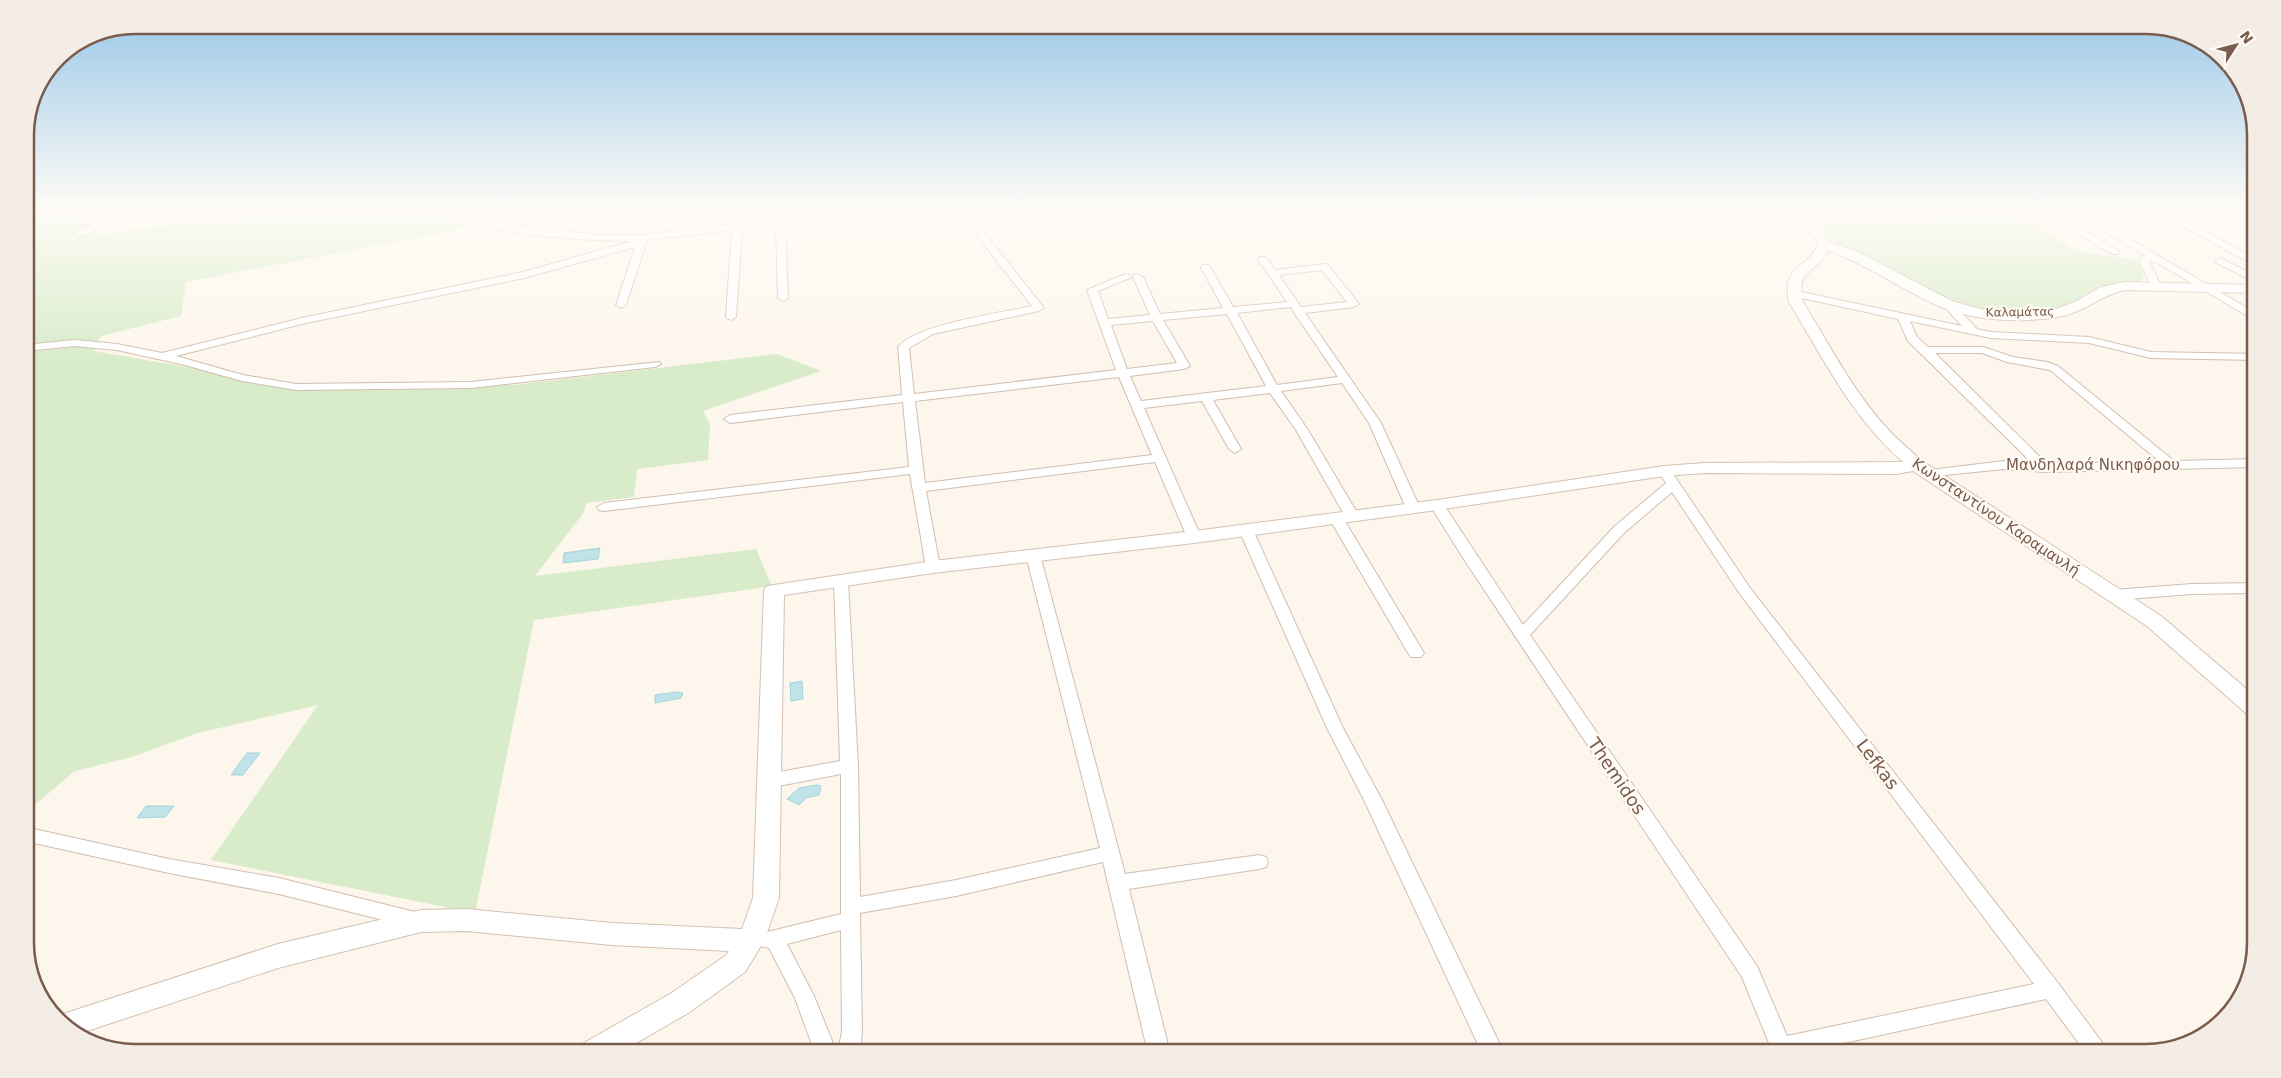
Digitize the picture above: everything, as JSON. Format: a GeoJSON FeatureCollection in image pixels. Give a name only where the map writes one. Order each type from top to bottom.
{"type":"FeatureCollection","features":[{"type":"Feature","properties":{"kind":"street"},"geometry":{"type":"LineString","coordinates":[[163,356],[306,320],[524,275],[573,261]]}},
{"type":"Feature","properties":{"kind":"street"},"geometry":{"type":"LineString","coordinates":[[621,305],[635,261]]}},
{"type":"Feature","properties":{"kind":"street"},"geometry":{"type":"LineString","coordinates":[[731,317],[735,261]]}},
{"type":"Feature","properties":{"kind":"street"},"geometry":{"type":"LineString","coordinates":[[782,261],[783,298]]}},
{"type":"Feature","properties":{"kind":"street"},"geometry":{"type":"LineString","coordinates":[[933,567],[916,470],[903,347],[914,339],[953,326],[1039,308],[1002,261]]}},
{"type":"Feature","properties":{"kind":"street"},"geometry":{"type":"LineString","coordinates":[[1265,261],[1375,423],[1413,508]]}},
{"type":"Feature","properties":{"kind":"street"},"geometry":{"type":"LineString","coordinates":[[1811,261],[1794,279],[1792,293],[1991,335],[2094,341],[2136,353],[2151,355],[2247,357]]}},
{"type":"Feature","properties":{"kind":"street","name":"Καλαμάτας"},"geometry":{"type":"LineString","coordinates":[[1865,261],[1947,304],[1970,311],[2001,315],[2058,313],[2080,305],[2106,290],[2125,286],[2204,286],[2247,288]]}},
{"type":"Feature","properties":{"kind":"street"},"geometry":{"type":"LineString","coordinates":[[2145,261],[2156,286]]}},
{"type":"Feature","properties":{"kind":"street"},"geometry":{"type":"LineString","coordinates":[[2162,261],[2247,312]]}},
{"type":"Feature","properties":{"kind":"street"},"geometry":{"type":"LineString","coordinates":[[2222,261],[2247,275]]}},
{"type":"Feature","properties":{"kind":"street"},"geometry":{"type":"LineString","coordinates":[[1206,267],[1272,388],[1307,437],[1344,517],[1416,653]]}},
{"type":"Feature","properties":{"kind":"street"},"geometry":{"type":"LineString","coordinates":[[1103,323],[1230,310],[1354,304],[1325,267],[1273,274]]}},
{"type":"Feature","properties":{"kind":"street"},"geometry":{"type":"LineString","coordinates":[[730,419],[1123,374],[1184,366],[1133,277],[1092,290],[1123,374],[1194,537]]}},
{"type":"Feature","properties":{"kind":"street","name":"Κωνσταντίνου Καραμανλή"},"geometry":{"type":"LineString","coordinates":[[1792,293],[1850,390],[1879,430],[1923,470],[2154,621],[2247,701]]}},
{"type":"Feature","properties":{"kind":"street"},"geometry":{"type":"LineString","coordinates":[[1947,304],[1974,332],[1981,341],[1983,350]]}},
{"type":"Feature","properties":{"kind":"street"},"geometry":{"type":"LineString","coordinates":[[1902,315],[1912,339],[2044,468]]}},
{"type":"Feature","properties":{"kind":"street"},"geometry":{"type":"LineString","coordinates":[[34,347],[75,343],[98,344],[163,356],[242,378],[296,387],[471,385],[655,364]]}},
{"type":"Feature","properties":{"kind":"street"},"geometry":{"type":"LineString","coordinates":[[1925,350],[1983,350],[2011,360],[2042,364],[2054,368],[2171,465]]}},
{"type":"Feature","properties":{"kind":"street"},"geometry":{"type":"LineString","coordinates":[[1138,405],[1272,388],[1306,386],[1346,379]]}},
{"type":"Feature","properties":{"kind":"street"},"geometry":{"type":"LineString","coordinates":[[1206,397],[1235,449]]}},
{"type":"Feature","properties":{"kind":"street"},"geometry":{"type":"LineString","coordinates":[[920,488],[1159,458]]}},
{"type":"Feature","properties":{"kind":"street","name":"Μανδηλαρά Νικηφόρου"},"geometry":{"type":"LineString","coordinates":[[1923,470],[2004,466],[2044,468],[2247,463]]}},
{"type":"Feature","properties":{"kind":"street"},"geometry":{"type":"LineString","coordinates":[[823,1044],[804,996],[763,940],[766,898],[774,590],[933,567],[1194,537],[1413,508],[1668,478],[1705,468],[1923,470]]}},
{"type":"Feature","properties":{"kind":"street"},"geometry":{"type":"LineString","coordinates":[[604,507],[916,470]]}},
{"type":"Feature","properties":{"kind":"street"},"geometry":{"type":"LineString","coordinates":[[1522,635],[1668,478]]}},
{"type":"Feature","properties":{"kind":"street","name":"Lefkas"},"geometry":{"type":"LineString","coordinates":[[1668,478],[1745,591],[2092,1044]]}},
{"type":"Feature","properties":{"kind":"street","name":"Themidos"},"geometry":{"type":"LineString","coordinates":[[1438,505],[1522,635],[1750,972],[1780,1044]]}},
{"type":"Feature","properties":{"kind":"street"},"geometry":{"type":"LineString","coordinates":[[1246,530],[1334,728],[1373,800],[1489,1044]]}},
{"type":"Feature","properties":{"kind":"street"},"geometry":{"type":"LineString","coordinates":[[1033,555],[1119,883],[1157,1044]]}},
{"type":"Feature","properties":{"kind":"street"},"geometry":{"type":"LineString","coordinates":[[841,581],[849,766],[852,1030],[850,1044]]}},
{"type":"Feature","properties":{"kind":"street"},"geometry":{"type":"LineString","coordinates":[[2114,595],[2247,588]]}},
{"type":"Feature","properties":{"kind":"street"},"geometry":{"type":"LineString","coordinates":[[768,781],[849,766]]}},
{"type":"Feature","properties":{"kind":"street"},"geometry":{"type":"LineString","coordinates":[[34,836],[169,866],[279,886],[421,921]]}},
{"type":"Feature","properties":{"kind":"street"},"geometry":{"type":"LineString","coordinates":[[72,1022],[278,956],[421,921],[467,920],[612,934],[763,940],[850,914],[1111,853]]}},
{"type":"Feature","properties":{"kind":"street"},"geometry":{"type":"LineString","coordinates":[[1119,883],[1259,862]]}},
{"type":"Feature","properties":{"kind":"street"},"geometry":{"type":"LineString","coordinates":[[608,1044],[680,1003],[735,964],[763,940]]}},
{"type":"Feature","properties":{"kind":"street"},"geometry":{"type":"LineString","coordinates":[[1809,1044],[2052,989]]}},
{"type":"Feature","properties":{"kind":"green space"},"geometry":{"type":"Polygon","coordinates":[[[34,261],[294,261],[186,282],[181,316],[101,336],[94,351],[303,387],[514,385],[777,354],[821,371],[703,411],[710,424],[708,460],[637,469],[634,497],[586,503],[584,512],[535,576],[756,549],[772,586],[534,620],[475,913],[211,860],[318,705],[198,733],[132,757],[75,771],[34,805],[34,261]]]}},
{"type":"Feature","properties":{"kind":"green space"},"geometry":{"type":"Polygon","coordinates":[[[1873,261],[2137,261],[2141,265],[2144,277],[2138,282],[2107,286],[2055,310],[1993,311],[1973,307],[1933,292],[1873,261]]]}},
{"type":"Feature","properties":{"kind":"water"},"geometry":{"type":"Polygon","coordinates":[[[600,548],[598,559],[563,563],[564,553],[600,548]]]}},
{"type":"Feature","properties":{"kind":"water"},"geometry":{"type":"Polygon","coordinates":[[[802,681],[803,699],[791,701],[790,683],[802,681]]]}},
{"type":"Feature","properties":{"kind":"water"},"geometry":{"type":"Polygon","coordinates":[[[683,693],[681,698],[655,703],[655,695],[683,693]]]}},
{"type":"Feature","properties":{"kind":"water"},"geometry":{"type":"Polygon","coordinates":[[[247,753],[260,753],[243,775],[231,775],[247,753]]]}},
{"type":"Feature","properties":{"kind":"water"},"geometry":{"type":"Polygon","coordinates":[[[821,786],[819,795],[806,798],[799,805],[787,799],[799,788],[821,786]]]}},
{"type":"Feature","properties":{"kind":"water"},"geometry":{"type":"Polygon","coordinates":[[[146,806],[174,806],[165,817],[137,818],[146,806]]]}}]}
